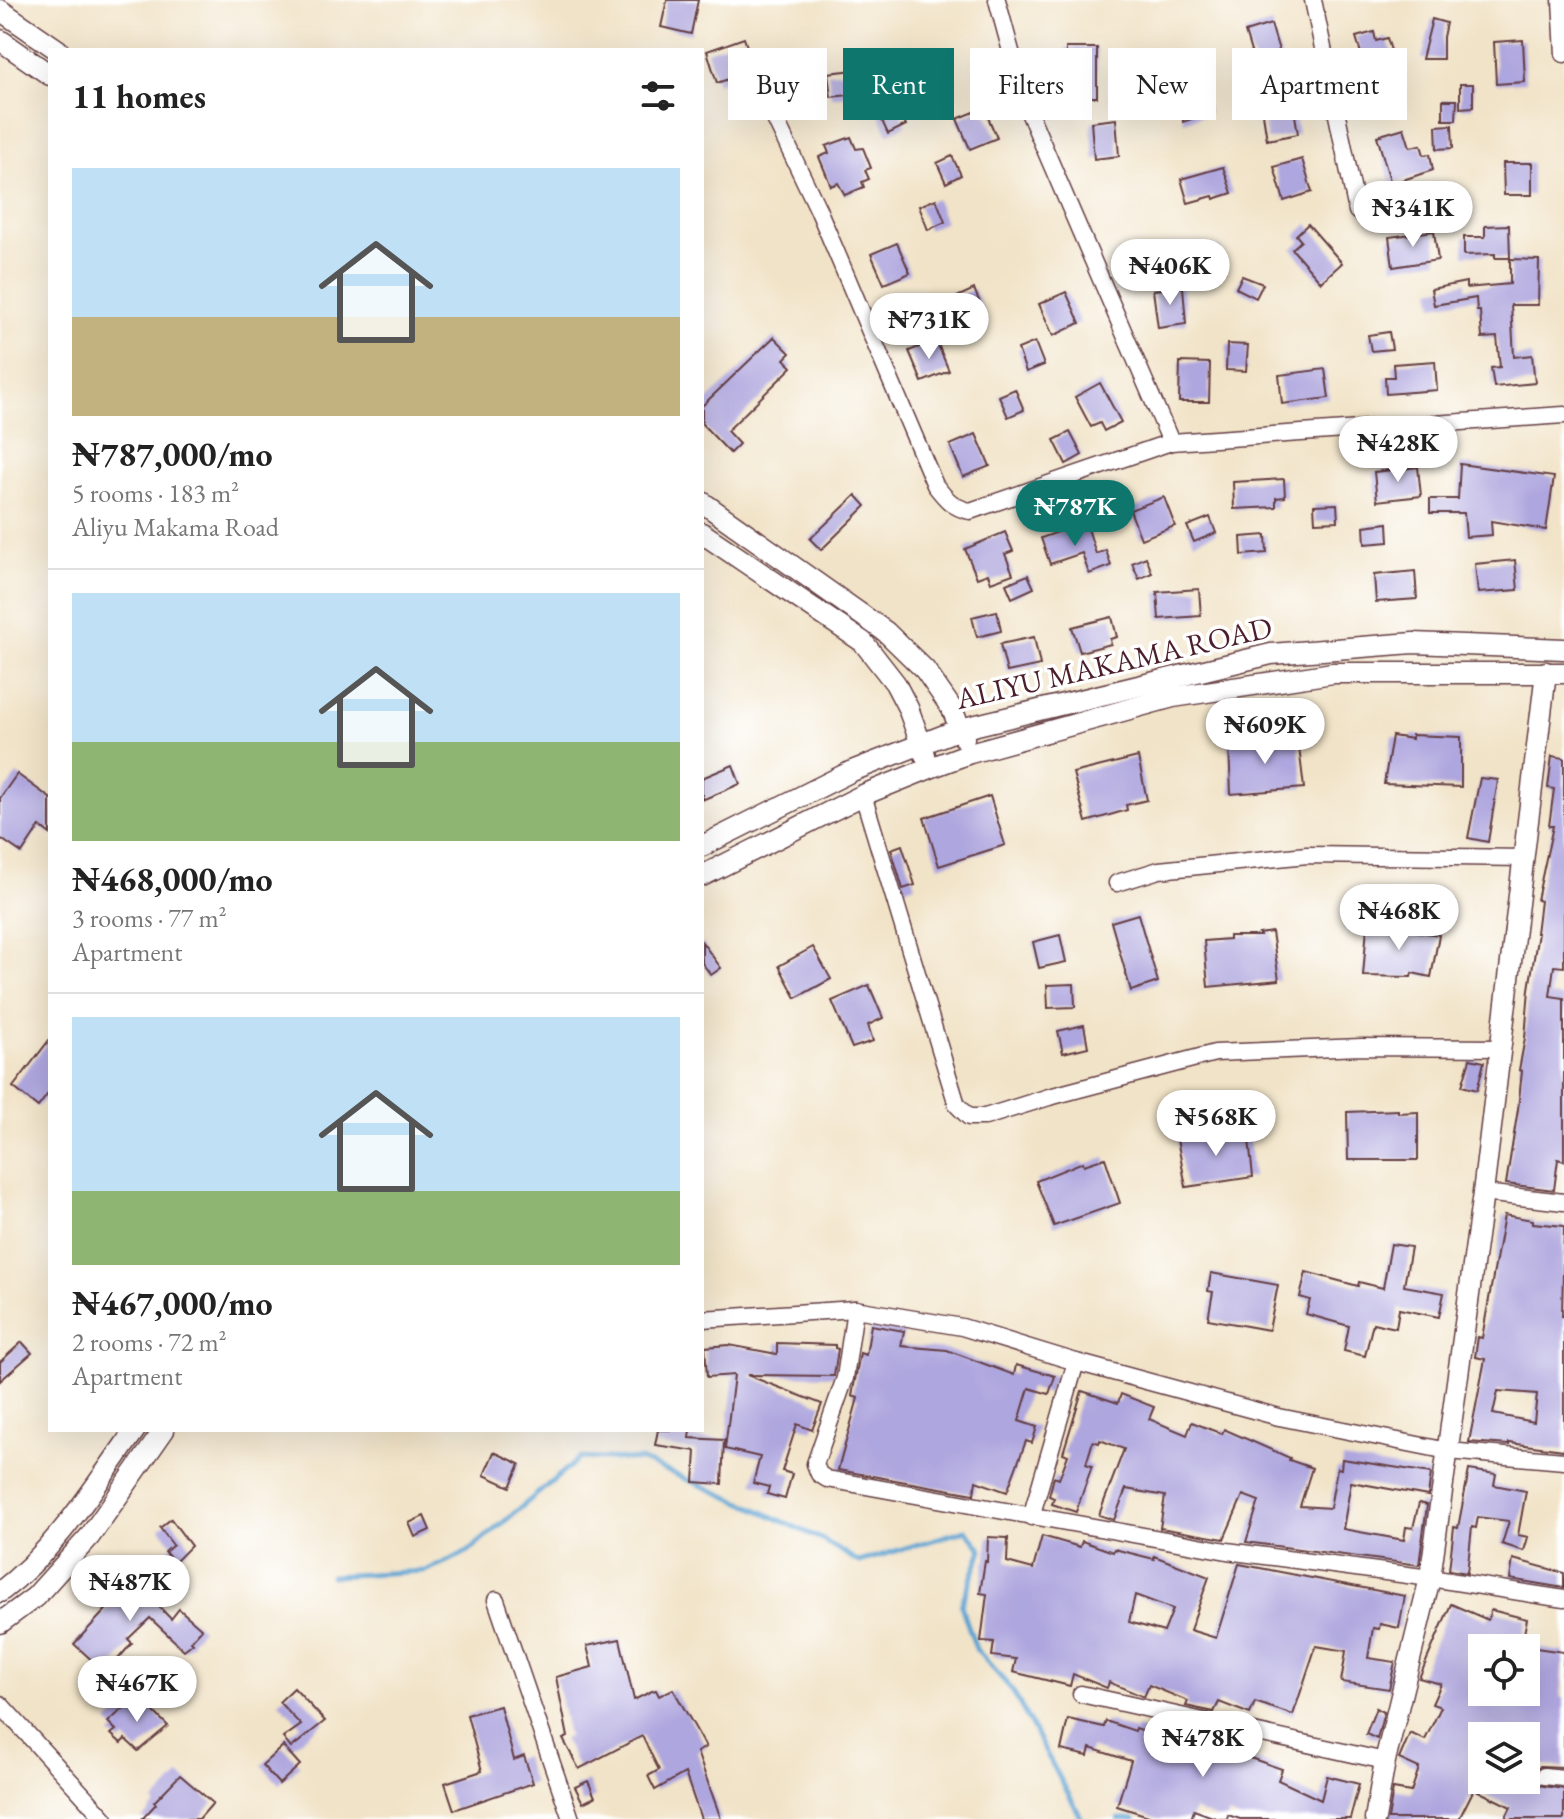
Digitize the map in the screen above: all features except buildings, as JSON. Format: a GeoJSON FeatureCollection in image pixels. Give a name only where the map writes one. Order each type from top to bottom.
{"type":"FeatureCollection","features":[{"type":"Feature","properties":{"kind":"street"},"geometry":{"type":"LineString","coordinates":[[997,0],[1025,103],[1171,442]]}},
{"type":"Feature","properties":{"kind":"street"},"geometry":{"type":"LineString","coordinates":[[1561,0],[1564,54]]}},
{"type":"Feature","properties":{"kind":"street"},"geometry":{"type":"LineString","coordinates":[[1319,1],[1357,211]]}},
{"type":"Feature","properties":{"kind":"street"},"geometry":{"type":"LineString","coordinates":[[0,10],[55,48]]}},
{"type":"Feature","properties":{"kind":"street"},"geometry":{"type":"LineString","coordinates":[[0,40],[48,74]]}},
{"type":"Feature","properties":{"kind":"street"},"geometry":{"type":"LineString","coordinates":[[776,120],[818,209],[935,485],[946,500],[960,509],[970,511],[1171,442],[1564,415]]}},
{"type":"Feature","properties":{"kind":"street"},"geometry":{"type":"LineString","coordinates":[[704,503],[886,632],[925,670],[952,709],[970,753]]}},
{"type":"Feature","properties":{"kind":"street"},"geometry":{"type":"LineString","coordinates":[[704,534],[863,642],[895,683],[908,708],[930,768]]}},
{"type":"Feature","properties":{"kind":"street","name":"ALIYU MAKAMA ROAD"},"geometry":{"type":"LineString","coordinates":[[704,845],[852,771],[960,729],[1271,654],[1413,643],[1564,649]]}},
{"type":"Feature","properties":{"kind":"street","name":"ALIYU MAKAMA ROAD"},"geometry":{"type":"LineString","coordinates":[[704,875],[863,795],[930,768],[970,753],[1173,697],[1333,673],[1555,673]]}},
{"type":"Feature","properties":{"kind":"street"},"geometry":{"type":"LineString","coordinates":[[1375,1819],[1385,1761],[1430,1578],[1525,858],[1555,673]]}},
{"type":"Feature","properties":{"kind":"street"},"geometry":{"type":"LineString","coordinates":[[863,795],[957,1105],[969,1117],[985,1117],[1215,1053],[1361,1047],[1501,1048]]}},
{"type":"Feature","properties":{"kind":"street"},"geometry":{"type":"LineString","coordinates":[[1117,883],[1159,870],[1307,855],[1525,858]]}},
{"type":"Feature","properties":{"kind":"street"},"geometry":{"type":"LineString","coordinates":[[1483,1193],[1564,1202]]}},
{"type":"Feature","properties":{"kind":"street"},"geometry":{"type":"LineString","coordinates":[[704,1319],[855,1309],[962,1327],[1076,1362],[1279,1417],[1448,1451],[1564,1461]]}},
{"type":"Feature","properties":{"kind":"street"},"geometry":{"type":"LineString","coordinates":[[855,1309],[845,1378],[815,1464],[819,1474],[827,1479],[1227,1551],[1564,1599]]}},
{"type":"Feature","properties":{"kind":"street"},"geometry":{"type":"LineString","coordinates":[[1031,1517],[1076,1362]]}},
{"type":"Feature","properties":{"kind":"street"},"geometry":{"type":"LineString","coordinates":[[0,1592],[17,1579],[70,1521],[134,1432]]}},
{"type":"Feature","properties":{"kind":"street"},"geometry":{"type":"LineString","coordinates":[[0,1623],[35,1597],[90,1536],[163,1432]]}},
{"type":"Feature","properties":{"kind":"street"},"geometry":{"type":"LineString","coordinates":[[496,1600],[571,1819]]}},
{"type":"Feature","properties":{"kind":"street"},"geometry":{"type":"LineString","coordinates":[[1081,1694],[1385,1761]]}},
{"type":"Feature","properties":{"kind":"street"},"geometry":{"type":"LineString","coordinates":[[0,1704],[105,1819]]}},
{"type":"Feature","properties":{"kind":"street"},"geometry":{"type":"LineString","coordinates":[[1544,1776],[1564,1778]]}},
{"type":"Feature","properties":{"kind":"waterway"},"geometry":{"type":"LineString","coordinates":[[331,1576],[425,1571],[468,1552],[580,1458],[641,1460],[823,1540],[859,1562],[966,1530],[982,1550],[961,1605],[976,1649],[1012,1690],[1082,1819]]}},
{"type":"Feature","properties":{"kind":"waterway"},"geometry":{"type":"LineString","coordinates":[[1119,1819],[1134,1819]]}}]}
